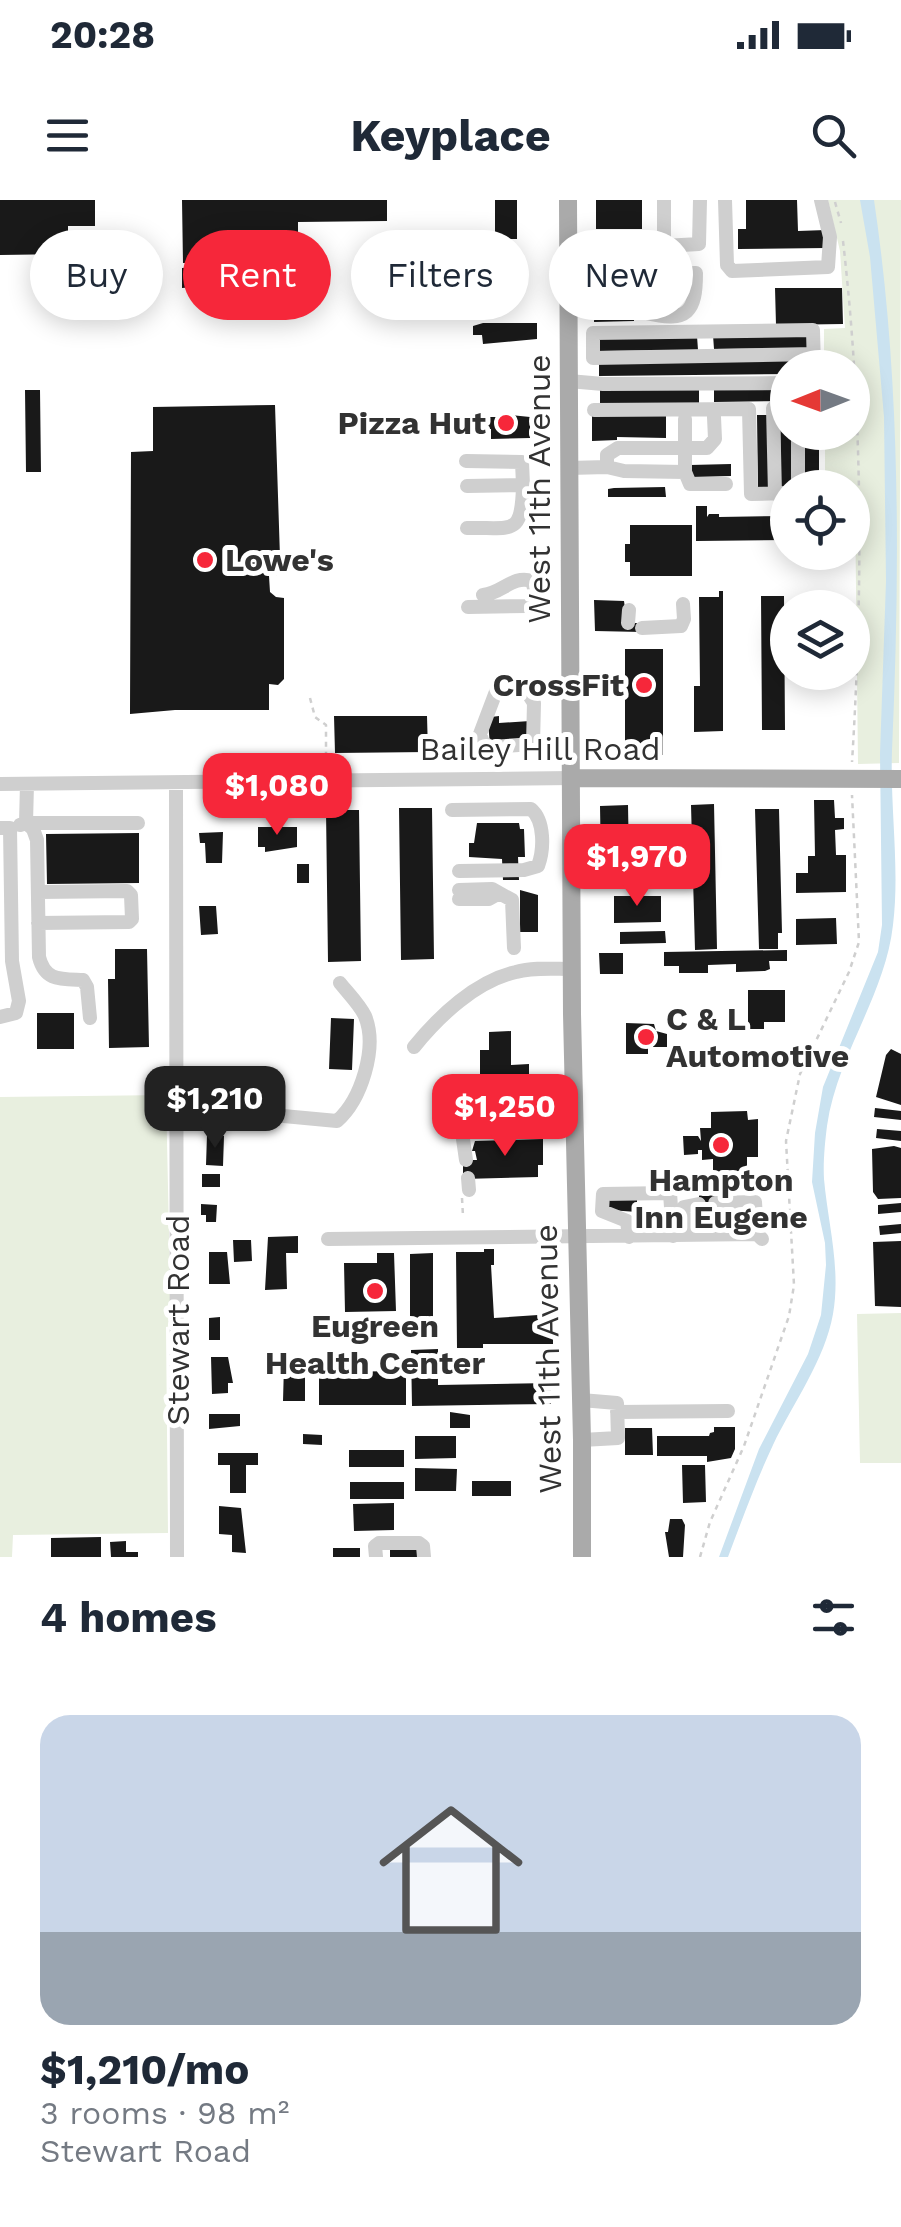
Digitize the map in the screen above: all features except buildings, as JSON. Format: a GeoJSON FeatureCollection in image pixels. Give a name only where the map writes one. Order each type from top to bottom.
{"type":"FeatureCollection","features":[{"type":"Feature","properties":{"kind":"main road","name":"West 11th Avenue"},"geometry":{"type":"LineString","coordinates":[[568,200],[568,230]]}},
{"type":"Feature","properties":{"kind":"main road","name":"West 11th Avenue"},"geometry":{"type":"LineString","coordinates":[[568,320],[572,969],[582,1557]]}},
{"type":"Feature","properties":{"kind":"main road","name":"Bailey Hill Road"},"geometry":{"type":"LineString","coordinates":[[572,778],[900,779]]}},
{"type":"Feature","properties":{"kind":"street"},"geometry":{"type":"LineString","coordinates":[[693,307],[700,200]]}},
{"type":"Feature","properties":{"kind":"street"},"geometry":{"type":"LineString","coordinates":[[726,200],[726,264],[732,270],[828,267],[830,237],[821,200]]}},
{"type":"Feature","properties":{"kind":"street"},"geometry":{"type":"LineString","coordinates":[[664,201],[664,230]]}},
{"type":"Feature","properties":{"kind":"street"},"geometry":{"type":"LineString","coordinates":[[770,359],[593,358],[593,333],[814,330],[814,350]]}},
{"type":"Feature","properties":{"kind":"street"},"geometry":{"type":"LineString","coordinates":[[706,332],[706,356]]}},
{"type":"Feature","properties":{"kind":"street"},"geometry":{"type":"LineString","coordinates":[[568,381],[770,382]]}},
{"type":"Feature","properties":{"kind":"street"},"geometry":{"type":"LineString","coordinates":[[607,467],[607,455],[618,448],[712,446],[706,383]]}},
{"type":"Feature","properties":{"kind":"street"},"geometry":{"type":"LineString","coordinates":[[749,408],[751,494],[770,493]]}},
{"type":"Feature","properties":{"kind":"street"},"geometry":{"type":"LineString","coordinates":[[594,410],[710,413],[770,408]]}},
{"type":"Feature","properties":{"kind":"street"},"geometry":{"type":"LineString","coordinates":[[685,419],[685,472],[690,484],[726,484]]}},
{"type":"Feature","properties":{"kind":"street"},"geometry":{"type":"LineString","coordinates":[[466,461],[522,462],[523,485],[522,516],[517,524],[467,528]]}},
{"type":"Feature","properties":{"kind":"street"},"geometry":{"type":"LineString","coordinates":[[569,468],[685,472]]}},
{"type":"Feature","properties":{"kind":"street"},"geometry":{"type":"LineString","coordinates":[[467,486],[523,485]]}},
{"type":"Feature","properties":{"kind":"street"},"geometry":{"type":"LineString","coordinates":[[468,607],[526,606],[533,603],[536,595],[532,581],[523,578],[513,580],[497,594],[483,595]]}},
{"type":"Feature","properties":{"kind":"street"},"geometry":{"type":"LineString","coordinates":[[633,621],[681,626],[682,604]]}},
{"type":"Feature","properties":{"kind":"street"},"geometry":{"type":"LineString","coordinates":[[497,689],[480,734],[483,743],[491,746],[533,744],[534,703],[525,688]]}},
{"type":"Feature","properties":{"kind":"street","name":"Bailey Hill Road"},"geometry":{"type":"LineString","coordinates":[[0,784],[572,778]]}},
{"type":"Feature","properties":{"kind":"street","name":"Stewart Road"},"geometry":{"type":"LineString","coordinates":[[176,783],[177,1557]]}},
{"type":"Feature","properties":{"kind":"street"},"geometry":{"type":"LineString","coordinates":[[26,823],[27,784]]}},
{"type":"Feature","properties":{"kind":"street"},"geometry":{"type":"LineString","coordinates":[[452,810],[532,809],[540,823],[538,866],[459,871]]}},
{"type":"Feature","properties":{"kind":"street"},"geometry":{"type":"LineString","coordinates":[[26,823],[34,829],[37,840],[42,968],[55,979],[83,980],[90,1018]]}},
{"type":"Feature","properties":{"kind":"street"},"geometry":{"type":"LineString","coordinates":[[0,1017],[16,1013],[19,1001],[12,962],[5,828],[26,823],[138,823]]}},
{"type":"Feature","properties":{"kind":"street"},"geometry":{"type":"LineString","coordinates":[[38,892],[127,892],[131,895],[132,919],[38,923]]}},
{"type":"Feature","properties":{"kind":"street"},"geometry":{"type":"LineString","coordinates":[[459,895],[508,897],[514,905],[514,948]]}},
{"type":"Feature","properties":{"kind":"street"},"geometry":{"type":"LineString","coordinates":[[414,1047],[434,1023],[491,980],[518,971],[572,969]]}},
{"type":"Feature","properties":{"kind":"street"},"geometry":{"type":"LineString","coordinates":[[178,1106],[337,1121],[352,1108],[363,1079],[368,1044],[365,1016],[340,983]]}},
{"type":"Feature","properties":{"kind":"street"},"geometry":{"type":"LineString","coordinates":[[460,1125],[466,1160]]}},
{"type":"Feature","properties":{"kind":"street"},"geometry":{"type":"LineString","coordinates":[[628,1237],[627,1220],[602,1212],[603,1194],[670,1193],[678,1236]]}},
{"type":"Feature","properties":{"kind":"street"},"geometry":{"type":"LineString","coordinates":[[328,1239],[760,1236],[754,1202],[715,1203]]}},
{"type":"Feature","properties":{"kind":"street"},"geometry":{"type":"LineString","coordinates":[[678,1236],[684,1205],[699,1204]]}},
{"type":"Feature","properties":{"kind":"street"},"geometry":{"type":"LineString","coordinates":[[581,1400],[617,1403],[618,1412],[618,1438],[582,1440]]}},
{"type":"Feature","properties":{"kind":"street"},"geometry":{"type":"LineString","coordinates":[[618,1412],[728,1411]]}},
{"type":"Feature","properties":{"kind":"street"},"geometry":{"type":"LineString","coordinates":[[376,1557],[379,1543],[419,1542],[424,1557]]}},
{"type":"Feature","properties":{"kind":"path"},"geometry":{"type":"LineString","coordinates":[[700,1557],[790,1316],[794,1285],[786,1153],[789,1118],[800,1074],[859,942],[854,779],[861,611],[859,425],[845,258],[834,200]]}},
{"type":"Feature","properties":{"kind":"path"},"geometry":{"type":"LineString","coordinates":[[310,698],[315,716],[326,725],[326,782]]}},
{"type":"Feature","properties":{"kind":"green space"},"geometry":{"type":"Polygon","coordinates":[[[828,200],[901,200],[899,763],[858,764],[857,690],[870,690],[870,590],[856,590],[856,570],[870,570],[870,470],[825,470],[825,450],[870,450],[870,350],[824,350],[824,329],[845,328],[840,251],[828,200]]]}},
{"type":"Feature","properties":{"kind":"green space"},"geometry":{"type":"Polygon","coordinates":[[[166,1095],[171,1326],[166,1327],[168,1533],[13,1535],[12,1557],[0,1557],[0,1097],[166,1095]]]}},
{"type":"Feature","properties":{"kind":"green space"},"geometry":{"type":"Polygon","coordinates":[[[901,1313],[901,1463],[860,1463],[857,1314],[901,1313]]]}},
{"type":"Feature","properties":{"kind":"water"},"geometry":{"type":"Polygon","coordinates":[[[860,200],[874,200],[894,406],[897,544],[893,925],[881,976],[840,1075],[827,1126],[824,1179],[836,1280],[829,1331],[816,1365],[767,1459],[728,1557],[719,1557],[759,1449],[808,1354],[821,1315],[826,1265],[812,1182],[815,1133],[823,1087],[878,952],[882,925],[884,417],[870,257],[860,200]]]}},
{"type":"Feature","properties":{"kind":"place","name":"Pizza Hut"},"geometry":{"type":"Point","coordinates":[506,423]}},
{"type":"Feature","properties":{"kind":"place","name":"Lowe's"},"geometry":{"type":"Point","coordinates":[205,560]}},
{"type":"Feature","properties":{"kind":"place","name":"CrossFit"},"geometry":{"type":"Point","coordinates":[644,685]}},
{"type":"Feature","properties":{"kind":"place","name":"C & L Automotive"},"geometry":{"type":"Point","coordinates":[646,1037]}},
{"type":"Feature","properties":{"kind":"place","name":"Hampton Inn Eugene"},"geometry":{"type":"Point","coordinates":[721,1145]}},
{"type":"Feature","properties":{"kind":"place","name":"Eugreen Health Center"},"geometry":{"type":"Point","coordinates":[375,1291]}}]}
